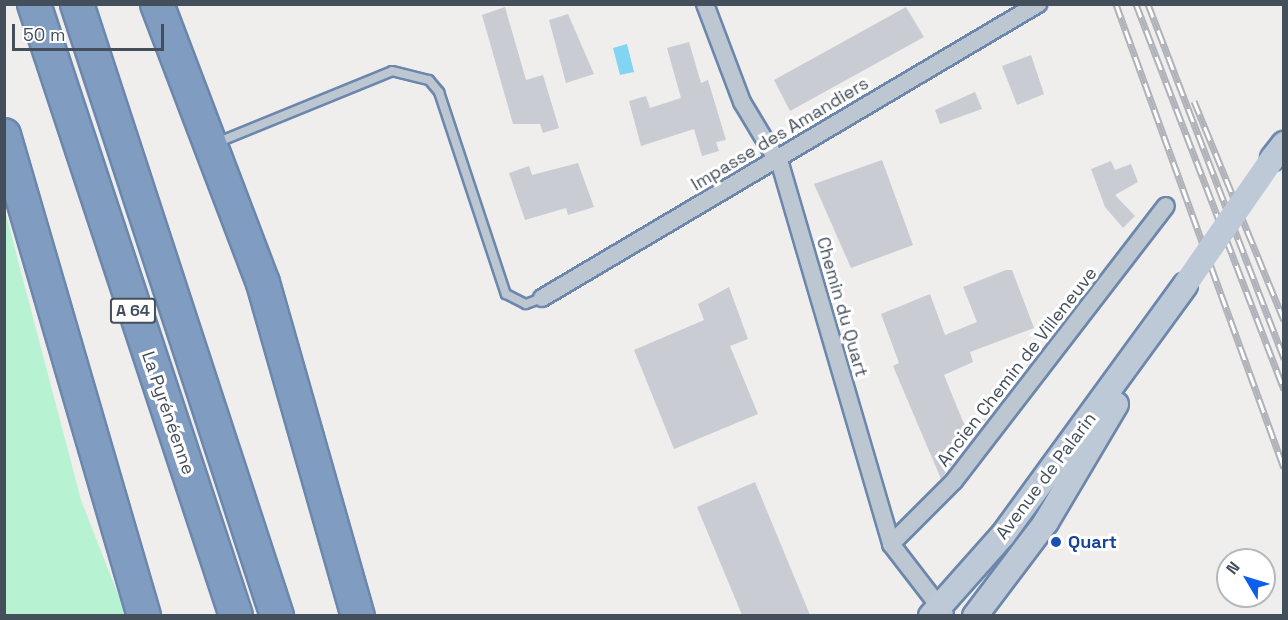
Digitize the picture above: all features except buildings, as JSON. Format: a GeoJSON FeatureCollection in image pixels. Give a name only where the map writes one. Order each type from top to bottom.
{"type":"FeatureCollection","features":[{"type":"Feature","properties":{"kind":"highway","name":"La Pyrénéenne"},"geometry":{"type":"LineString","coordinates":[[34,4],[236,615]]}},
{"type":"Feature","properties":{"kind":"highway","name":"A 64"},"geometry":{"type":"LineString","coordinates":[[77,4],[277,615]]}},
{"type":"Feature","properties":{"kind":"highway"},"geometry":{"type":"LineString","coordinates":[[157,4],[212,144],[290,369],[358,615]]}},
{"type":"Feature","properties":{"kind":"highway"},"geometry":{"type":"LineString","coordinates":[[4,135],[116,534],[144,615]]}},
{"type":"Feature","properties":{"kind":"main road","name":"Avenue de Palarin"},"geometry":{"type":"LineString","coordinates":[[939,613],[1003,535],[1155,331],[1278,151]]}},
{"type":"Feature","properties":{"kind":"main road","name":"Avenue de Palarin"},"geometry":{"type":"LineString","coordinates":[[975,615],[1047,522],[1155,331]]}},
{"type":"Feature","properties":{"kind":"street","name":"Chemin du Quart"},"geometry":{"type":"LineString","coordinates":[[705,4],[737,92],[775,159],[891,544],[939,613]]}},
{"type":"Feature","properties":{"kind":"street","name":"Impasse des Amandiers"},"geometry":{"type":"LineString","coordinates":[[542,298],[1038,4]]}},
{"type":"Feature","properties":{"kind":"street","name":"Ancien Chemin de Villeneuve"},"geometry":{"type":"LineString","coordinates":[[891,544],[954,481],[1166,206]]}},
{"type":"Feature","properties":{"kind":"lane"},"geometry":{"type":"LineString","coordinates":[[212,144],[392,71],[429,80],[439,92],[506,294],[526,304],[542,298]]}},
{"type":"Feature","properties":{"kind":"green space"},"geometry":{"type":"Polygon","coordinates":[[[5,211],[81,500],[126,615],[5,615],[5,211]]]}},
{"type":"Feature","properties":{"kind":"water"},"geometry":{"type":"Polygon","coordinates":[[[627,44],[634,72],[620,75],[613,48],[627,44]]]}},
{"type":"Feature","properties":{"kind":"railway"},"geometry":{"type":"LineString","coordinates":[[1116,4],[1284,467]]}},
{"type":"Feature","properties":{"kind":"railway"},"geometry":{"type":"LineString","coordinates":[[1136,4],[1284,390]]}},
{"type":"Feature","properties":{"kind":"railway"},"geometry":{"type":"LineString","coordinates":[[1148,4],[1284,359]]}},
{"type":"Feature","properties":{"kind":"railway"},"geometry":{"type":"LineString","coordinates":[[1194,101],[1284,320]]}},
{"type":"Feature","properties":{"kind":"place","name":"Quart"},"geometry":{"type":"Point","coordinates":[1056,542]}}]}
